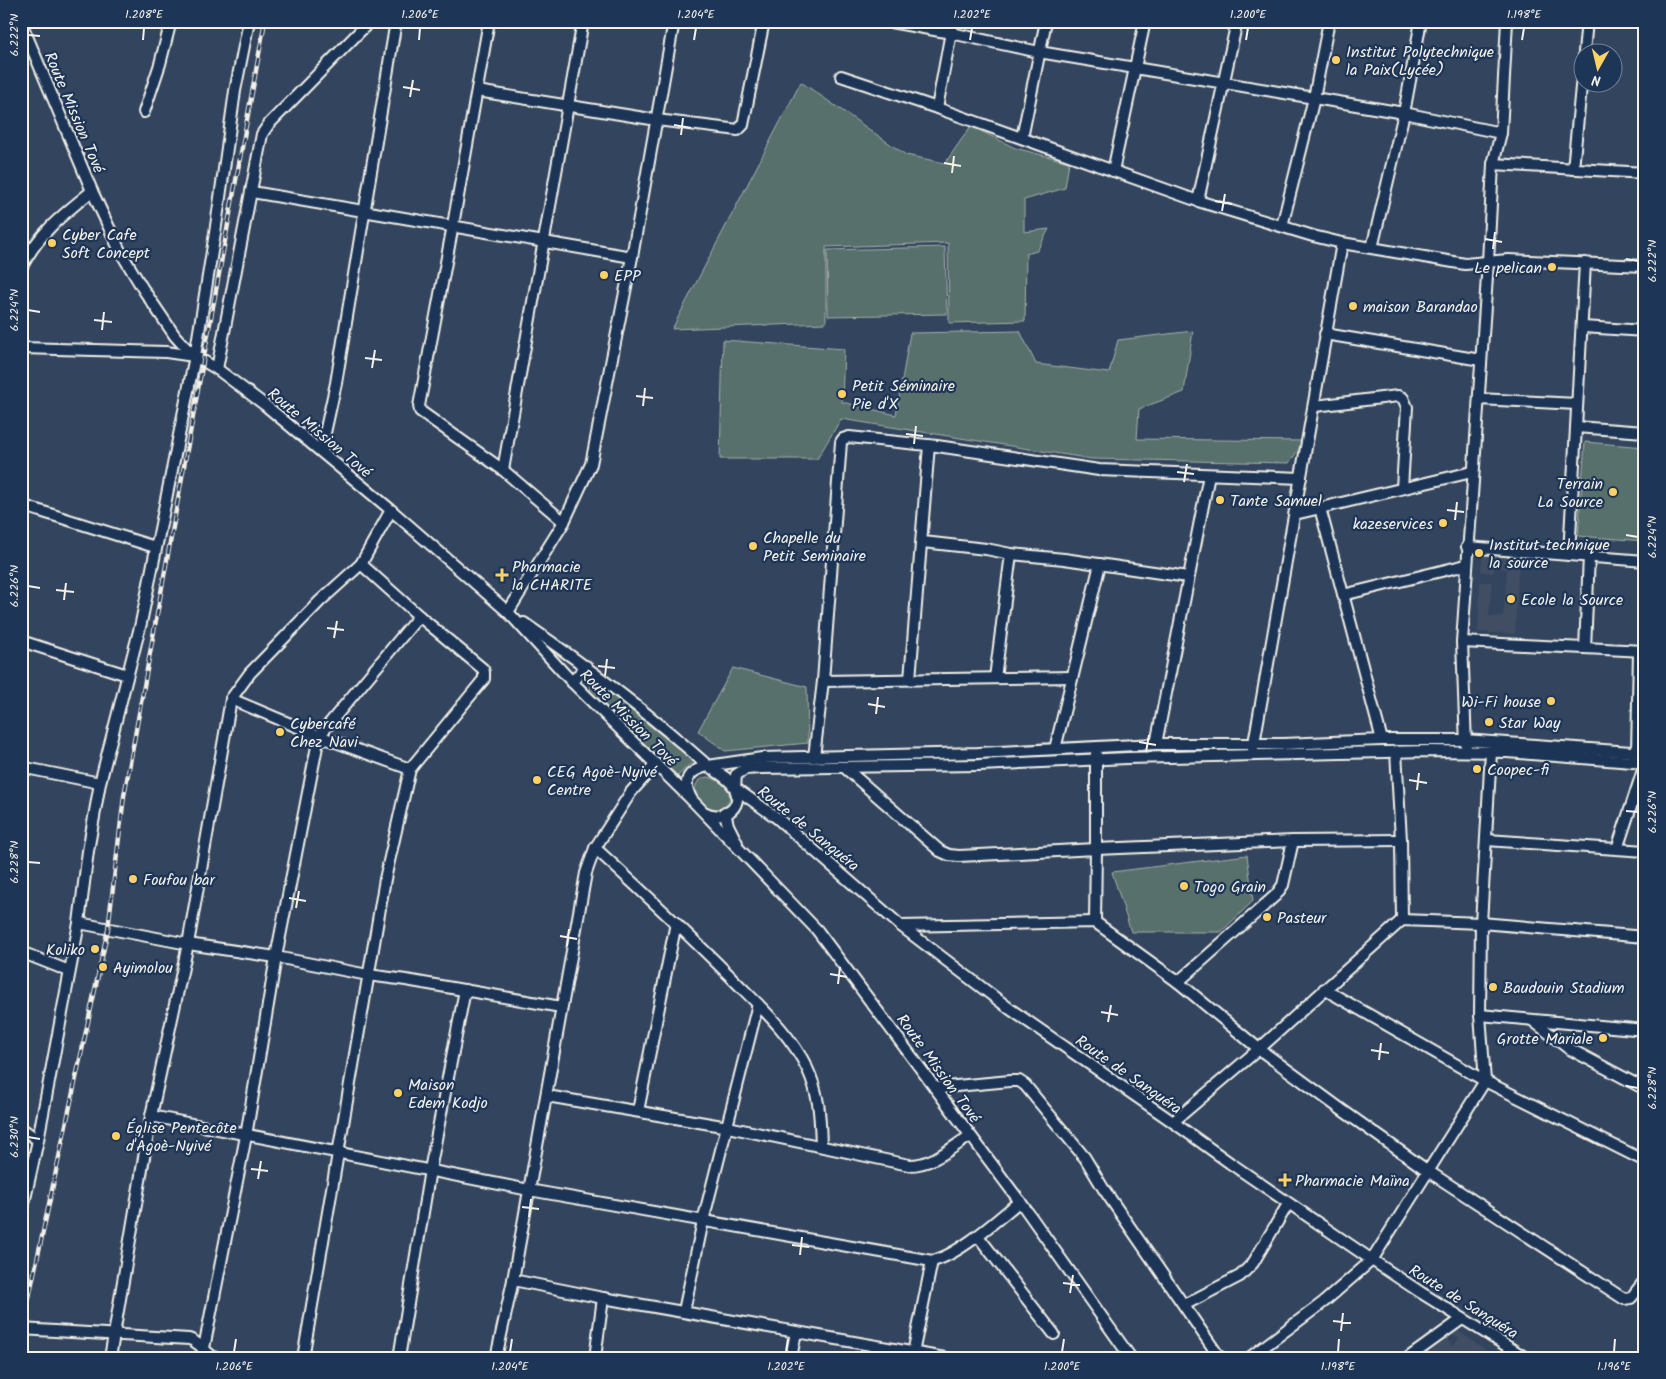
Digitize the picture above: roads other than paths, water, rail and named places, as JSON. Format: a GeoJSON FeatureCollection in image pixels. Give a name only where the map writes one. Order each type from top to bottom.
{"type":"FeatureCollection","features":[{"type":"Feature","properties":{"kind":"street"},"geometry":{"type":"LineString","coordinates":[[144,112],[160,64],[171,21]]}},
{"type":"Feature","properties":{"kind":"street"},"geometry":{"type":"LineString","coordinates":[[21,1217],[38,1140],[79,923],[88,851],[100,783],[149,587],[155,547],[195,356],[233,100],[249,21]]}},
{"type":"Feature","properties":{"kind":"street"},"geometry":{"type":"LineString","coordinates":[[217,369],[262,134],[370,21]]}},
{"type":"Feature","properties":{"kind":"street"},"geometry":{"type":"LineString","coordinates":[[320,451],[336,383],[396,21]]}},
{"type":"Feature","properties":{"kind":"street"},"geometry":{"type":"LineString","coordinates":[[489,21],[453,225],[418,406],[420,411],[503,470],[564,522]]}},
{"type":"Feature","properties":{"kind":"street"},"geometry":{"type":"LineString","coordinates":[[503,470],[583,21]]}},
{"type":"Feature","properties":{"kind":"street"},"geometry":{"type":"LineString","coordinates":[[674,21],[632,257],[593,458],[564,522],[508,612],[586,666],[708,766]]}},
{"type":"Feature","properties":{"kind":"street"},"geometry":{"type":"LineString","coordinates":[[477,91],[657,120],[740,129],[743,125],[764,21]]}},
{"type":"Feature","properties":{"kind":"street"},"geometry":{"type":"LineString","coordinates":[[885,21],[1040,52],[1404,113],[1501,133]]}},
{"type":"Feature","properties":{"kind":"street"},"geometry":{"type":"LineString","coordinates":[[937,108],[953,21]]}},
{"type":"Feature","properties":{"kind":"street"},"geometry":{"type":"LineString","coordinates":[[1022,138],[1046,21]]}},
{"type":"Feature","properties":{"kind":"street"},"geometry":{"type":"LineString","coordinates":[[1113,171],[1145,21]]}},
{"type":"Feature","properties":{"kind":"street"},"geometry":{"type":"LineString","coordinates":[[1198,201],[1237,21]]}},
{"type":"Feature","properties":{"kind":"street"},"geometry":{"type":"LineString","coordinates":[[1282,226],[1314,98],[1329,21]]}},
{"type":"Feature","properties":{"kind":"street"},"geometry":{"type":"LineString","coordinates":[[1372,248],[1404,113],[1421,21]]}},
{"type":"Feature","properties":{"kind":"street"},"geometry":{"type":"LineString","coordinates":[[1467,751],[1464,740],[1462,642],[1466,565],[1479,399],[1493,164],[1501,133],[1507,21]]}},
{"type":"Feature","properties":{"kind":"street"},"geometry":{"type":"LineString","coordinates":[[1585,42],[1587,21]]}},
{"type":"Feature","properties":{"kind":"street","name":"Route Mission Tové"},"geometry":{"type":"LineString","coordinates":[[21,22],[92,191],[120,250],[138,281],[175,336],[195,356],[217,369],[265,405],[391,510],[508,612],[572,682],[704,812],[743,855],[817,930],[1020,1202],[1131,1358]]}},
{"type":"Feature","properties":{"kind":"street"},"geometry":{"type":"LineString","coordinates":[[841,76],[937,108],[1198,201],[1342,243],[1465,264],[1508,260],[1645,266]]}},
{"type":"Feature","properties":{"kind":"street"},"geometry":{"type":"LineString","coordinates":[[1573,169],[1580,92]]}},
{"type":"Feature","properties":{"kind":"street"},"geometry":{"type":"LineString","coordinates":[[1493,164],[1645,173]]}},
{"type":"Feature","properties":{"kind":"street"},"geometry":{"type":"LineString","coordinates":[[21,268],[26,248],[92,191]]}},
{"type":"Feature","properties":{"kind":"street"},"geometry":{"type":"LineString","coordinates":[[252,192],[632,257]]}},
{"type":"Feature","properties":{"kind":"street"},"geometry":{"type":"LineString","coordinates":[[1253,749],[1342,243]]}},
{"type":"Feature","properties":{"kind":"street"},"geometry":{"type":"LineString","coordinates":[[1569,555],[1583,327],[1585,263]]}},
{"type":"Feature","properties":{"kind":"street"},"geometry":{"type":"LineString","coordinates":[[1583,327],[1645,331]]}},
{"type":"Feature","properties":{"kind":"street"},"geometry":{"type":"LineString","coordinates":[[1325,334],[1481,360]]}},
{"type":"Feature","properties":{"kind":"street"},"geometry":{"type":"LineString","coordinates":[[21,348],[166,352],[195,356]]}},
{"type":"Feature","properties":{"kind":"street"},"geometry":{"type":"LineString","coordinates":[[1314,406],[1398,396],[1403,398],[1407,407],[1402,488]]}},
{"type":"Feature","properties":{"kind":"street"},"geometry":{"type":"LineString","coordinates":[[1479,399],[1577,404]]}},
{"type":"Feature","properties":{"kind":"street"},"geometry":{"type":"LineString","coordinates":[[1576,427],[1645,432]]}},
{"type":"Feature","properties":{"kind":"street"},"geometry":{"type":"LineString","coordinates":[[814,757],[823,681],[841,442],[843,438],[929,445],[1099,470],[1301,478]]}},
{"type":"Feature","properties":{"kind":"street"},"geometry":{"type":"LineString","coordinates":[[910,679],[929,445]]}},
{"type":"Feature","properties":{"kind":"street"},"geometry":{"type":"LineString","coordinates":[[1295,514],[1472,472]]}},
{"type":"Feature","properties":{"kind":"street"},"geometry":{"type":"LineString","coordinates":[[1156,744],[1208,475]]}},
{"type":"Feature","properties":{"kind":"street"},"geometry":{"type":"LineString","coordinates":[[21,505],[155,547]]}},
{"type":"Feature","properties":{"kind":"street"},"geometry":{"type":"LineString","coordinates":[[1320,508],[1382,740]]}},
{"type":"Feature","properties":{"kind":"street"},"geometry":{"type":"LineString","coordinates":[[110,1358],[151,1116],[188,944],[231,699],[250,673],[320,601],[361,564],[391,510]]}},
{"type":"Feature","properties":{"kind":"street"},"geometry":{"type":"LineString","coordinates":[[922,542],[1188,577]]}},
{"type":"Feature","properties":{"kind":"street"},"geometry":{"type":"LineString","coordinates":[[1467,547],[1645,561]]}},
{"type":"Feature","properties":{"kind":"street"},"geometry":{"type":"LineString","coordinates":[[995,678],[1011,554]]}},
{"type":"Feature","properties":{"kind":"street"},"geometry":{"type":"LineString","coordinates":[[1585,648],[1589,556]]}},
{"type":"Feature","properties":{"kind":"street"},"geometry":{"type":"LineString","coordinates":[[304,1358],[385,879],[410,769],[484,679],[483,670],[361,564]]}},
{"type":"Feature","properties":{"kind":"street"},"geometry":{"type":"LineString","coordinates":[[1055,748],[1100,564]]}},
{"type":"Feature","properties":{"kind":"street"},"geometry":{"type":"LineString","coordinates":[[1343,595],[1466,565]]}},
{"type":"Feature","properties":{"kind":"street"},"geometry":{"type":"LineString","coordinates":[[203,1354],[246,1136],[276,957],[319,736],[419,616]]}},
{"type":"Feature","properties":{"kind":"street"},"geometry":{"type":"LineString","coordinates":[[21,641],[127,675]]}},
{"type":"Feature","properties":{"kind":"street"},"geometry":{"type":"LineString","coordinates":[[735,804],[737,797],[735,788],[736,775],[746,769],[979,765],[1096,760],[1382,740],[1464,740],[1641,753],[1642,651],[1462,642]]}},
{"type":"Feature","properties":{"kind":"street"},"geometry":{"type":"LineString","coordinates":[[572,682],[586,666]]}},
{"type":"Feature","properties":{"kind":"street"},"geometry":{"type":"LineString","coordinates":[[823,681],[1072,677]]}},
{"type":"Feature","properties":{"kind":"street"},"geometry":{"type":"LineString","coordinates":[[231,699],[319,736],[410,769]]}},
{"type":"Feature","properties":{"kind":"street"},"geometry":{"type":"LineString","coordinates":[[692,800],[687,789],[692,772],[708,766],[762,758],[978,754],[1055,748],[1156,744],[1253,749],[1507,752],[1645,763],[1617,849]]}},
{"type":"Feature","properties":{"kind":"street"},"geometry":{"type":"LineString","coordinates":[[1095,747],[1095,922]]}},
{"type":"Feature","properties":{"kind":"street"},"geometry":{"type":"LineString","coordinates":[[1396,751],[1401,840],[1402,920]]}},
{"type":"Feature","properties":{"kind":"street"},"geometry":{"type":"LineString","coordinates":[[1249,1358],[1325,1301],[1372,1260],[1485,1080],[1480,1015],[1481,923],[1491,752]]}},
{"type":"Feature","properties":{"kind":"street"},"geometry":{"type":"LineString","coordinates":[[496,1358],[513,1280],[584,883],[595,848],[631,792],[656,764]]}},
{"type":"Feature","properties":{"kind":"street","name":"Route de Sanguéra"},"geometry":{"type":"LineString","coordinates":[[708,766],[777,818],[901,926],[1010,1009],[1288,1204],[1462,1319],[1526,1358]]}},
{"type":"Feature","properties":{"kind":"street"},"geometry":{"type":"LineString","coordinates":[[21,767],[100,783]]}},
{"type":"Feature","properties":{"kind":"street"},"geometry":{"type":"LineString","coordinates":[[844,767],[940,851],[949,855],[1293,841],[1401,840]]}},
{"type":"Feature","properties":{"kind":"street"},"geometry":{"type":"LineString","coordinates":[[743,855],[728,825],[725,813],[728,813],[737,799],[777,818]]}},
{"type":"Feature","properties":{"kind":"street"},"geometry":{"type":"LineString","coordinates":[[704,812],[716,816],[728,813]]}},
{"type":"Feature","properties":{"kind":"street"},"geometry":{"type":"LineString","coordinates":[[1487,840],[1645,852]]}},
{"type":"Feature","properties":{"kind":"street"},"geometry":{"type":"LineString","coordinates":[[1178,982],[1276,894],[1283,884],[1293,841]]}},
{"type":"Feature","properties":{"kind":"street"},"geometry":{"type":"LineString","coordinates":[[595,848],[704,948],[779,1026],[794,1045],[808,1070],[819,1101],[821,1146]]}},
{"type":"Feature","properties":{"kind":"street"},"geometry":{"type":"LineString","coordinates":[[1173,1122],[1259,1049],[1402,920],[1481,923],[1645,937]]}},
{"type":"Feature","properties":{"kind":"street"},"geometry":{"type":"LineString","coordinates":[[901,926],[1095,922],[1178,982],[1259,1049],[1428,1171],[1624,1298],[1631,1298],[1645,1280]]}},
{"type":"Feature","properties":{"kind":"street"},"geometry":{"type":"LineString","coordinates":[[79,923],[188,944],[276,957],[368,975],[562,1007]]}},
{"type":"Feature","properties":{"kind":"street"},"geometry":{"type":"LineString","coordinates":[[638,1111],[676,923]]}},
{"type":"Feature","properties":{"kind":"street"},"geometry":{"type":"LineString","coordinates":[[21,952],[69,971]]}},
{"type":"Feature","properties":{"kind":"street"},"geometry":{"type":"LineString","coordinates":[[1324,989],[1485,1080],[1645,1161]]}},
{"type":"Feature","properties":{"kind":"street"},"geometry":{"type":"LineString","coordinates":[[399,1358],[430,1170],[465,990]]}},
{"type":"Feature","properties":{"kind":"street"},"geometry":{"type":"LineString","coordinates":[[684,1311],[703,1221],[758,1004]]}},
{"type":"Feature","properties":{"kind":"street"},"geometry":{"type":"LineString","coordinates":[[1480,1015],[1645,1030]]}},
{"type":"Feature","properties":{"kind":"street"},"geometry":{"type":"LineString","coordinates":[[1532,1020],[1568,1048],[1645,1089]]}},
{"type":"Feature","properties":{"kind":"street"},"geometry":{"type":"LineString","coordinates":[[935,1088],[1010,1081],[1018,1081],[1025,1085],[1085,1158],[1103,1188],[1220,1358]]}},
{"type":"Feature","properties":{"kind":"street"},"geometry":{"type":"LineString","coordinates":[[547,1096],[728,1127],[909,1165],[920,1165],[930,1162],[970,1136]]}},
{"type":"Feature","properties":{"kind":"street"},"geometry":{"type":"LineString","coordinates":[[151,1116],[529,1190],[932,1261],[946,1256],[978,1236],[1020,1202]]}},
{"type":"Feature","properties":{"kind":"street"},"geometry":{"type":"LineString","coordinates":[[21,1128],[38,1140]]}},
{"type":"Feature","properties":{"kind":"street"},"geometry":{"type":"LineString","coordinates":[[1184,1305],[1248,1270],[1254,1263],[1288,1204]]}},
{"type":"Feature","properties":{"kind":"street"},"geometry":{"type":"LineString","coordinates":[[978,1236],[1054,1334]]}},
{"type":"Feature","properties":{"kind":"street"},"geometry":{"type":"LineString","coordinates":[[913,1355],[932,1261]]}},
{"type":"Feature","properties":{"kind":"street"},"geometry":{"type":"LineString","coordinates":[[513,1280],[913,1355],[945,1358]]}},
{"type":"Feature","properties":{"kind":"street"},"geometry":{"type":"LineString","coordinates":[[596,1358],[603,1298]]}},
{"type":"Feature","properties":{"kind":"street"},"geometry":{"type":"LineString","coordinates":[[1408,1358],[1462,1319]]}},
{"type":"Feature","properties":{"kind":"street"},"geometry":{"type":"LineString","coordinates":[[21,1329],[188,1339],[194,1340],[203,1354],[215,1358]]}},
{"type":"Feature","properties":{"kind":"street"},"geometry":{"type":"LineString","coordinates":[[792,1358],[796,1332]]}},
{"type":"Feature","properties":{"kind":"railway"},"geometry":{"type":"LineString","coordinates":[[21,1356],[26,1311],[108,929],[124,796],[265,21]]}},
{"type":"Feature","properties":{"kind":"place","name":"Institut Polytechnique la Paix(Lycée)"},"geometry":{"type":"Point","coordinates":[1336,60]}},
{"type":"Feature","properties":{"kind":"place","name":"Cyber Cafe Soft Concept"},"geometry":{"type":"Point","coordinates":[52,243]}},
{"type":"Feature","properties":{"kind":"place","name":"Le pelican"},"geometry":{"type":"Point","coordinates":[1552,267]}},
{"type":"Feature","properties":{"kind":"place","name":"EPP"},"geometry":{"type":"Point","coordinates":[604,275]}},
{"type":"Feature","properties":{"kind":"place","name":"maison Barandao"},"geometry":{"type":"Point","coordinates":[1353,306]}},
{"type":"Feature","properties":{"kind":"place","name":"Petit Séminaire Pie d'X"},"geometry":{"type":"Point","coordinates":[842,394]}},
{"type":"Feature","properties":{"kind":"place","name":"Terrain La Source"},"geometry":{"type":"Point","coordinates":[1613,492]}},
{"type":"Feature","properties":{"kind":"place","name":"Tante Samuel"},"geometry":{"type":"Point","coordinates":[1220,500]}},
{"type":"Feature","properties":{"kind":"place","name":"kazeservices"},"geometry":{"type":"Point","coordinates":[1443,523]}},
{"type":"Feature","properties":{"kind":"place","name":"Chapelle du Petit Seminaire"},"geometry":{"type":"Point","coordinates":[753,546]}},
{"type":"Feature","properties":{"kind":"place","name":"Institut technique la source"},"geometry":{"type":"Point","coordinates":[1479,553]}},
{"type":"Feature","properties":{"kind":"place","name":"Pharmacie la CHARITE"},"geometry":{"type":"Point","coordinates":[502,575]}},
{"type":"Feature","properties":{"kind":"place","name":"Ecole la Source"},"geometry":{"type":"Point","coordinates":[1511,599]}},
{"type":"Feature","properties":{"kind":"place","name":"Wi-Fi house"},"geometry":{"type":"Point","coordinates":[1551,701]}},
{"type":"Feature","properties":{"kind":"place","name":"Star Way"},"geometry":{"type":"Point","coordinates":[1489,722]}},
{"type":"Feature","properties":{"kind":"place","name":"Cybercafé Chez Navi"},"geometry":{"type":"Point","coordinates":[280,732]}},
{"type":"Feature","properties":{"kind":"place","name":"Coopec-fi"},"geometry":{"type":"Point","coordinates":[1477,769]}},
{"type":"Feature","properties":{"kind":"place","name":"CEG Agoè-Nyivé Centre"},"geometry":{"type":"Point","coordinates":[537,780]}},
{"type":"Feature","properties":{"kind":"place","name":"Foufou bar"},"geometry":{"type":"Point","coordinates":[133,879]}},
{"type":"Feature","properties":{"kind":"place","name":"Togo Grain"},"geometry":{"type":"Point","coordinates":[1184,886]}},
{"type":"Feature","properties":{"kind":"place","name":"Pasteur"},"geometry":{"type":"Point","coordinates":[1267,917]}},
{"type":"Feature","properties":{"kind":"place","name":"Koliko"},"geometry":{"type":"Point","coordinates":[95,949]}},
{"type":"Feature","properties":{"kind":"place","name":"Ayimolou"},"geometry":{"type":"Point","coordinates":[103,967]}},
{"type":"Feature","properties":{"kind":"place","name":"Baudouin Stadium"},"geometry":{"type":"Point","coordinates":[1493,987]}},
{"type":"Feature","properties":{"kind":"place","name":"Grotte Mariale"},"geometry":{"type":"Point","coordinates":[1603,1038]}},
{"type":"Feature","properties":{"kind":"place","name":"Maison Edem Kodjo"},"geometry":{"type":"Point","coordinates":[398,1093]}},
{"type":"Feature","properties":{"kind":"place","name":"Église Pentecôte d'Agoè-Nyivé"},"geometry":{"type":"Point","coordinates":[116,1136]}},
{"type":"Feature","properties":{"kind":"place","name":"Pharmacie Maïna"},"geometry":{"type":"Point","coordinates":[1285,1180]}}]}
